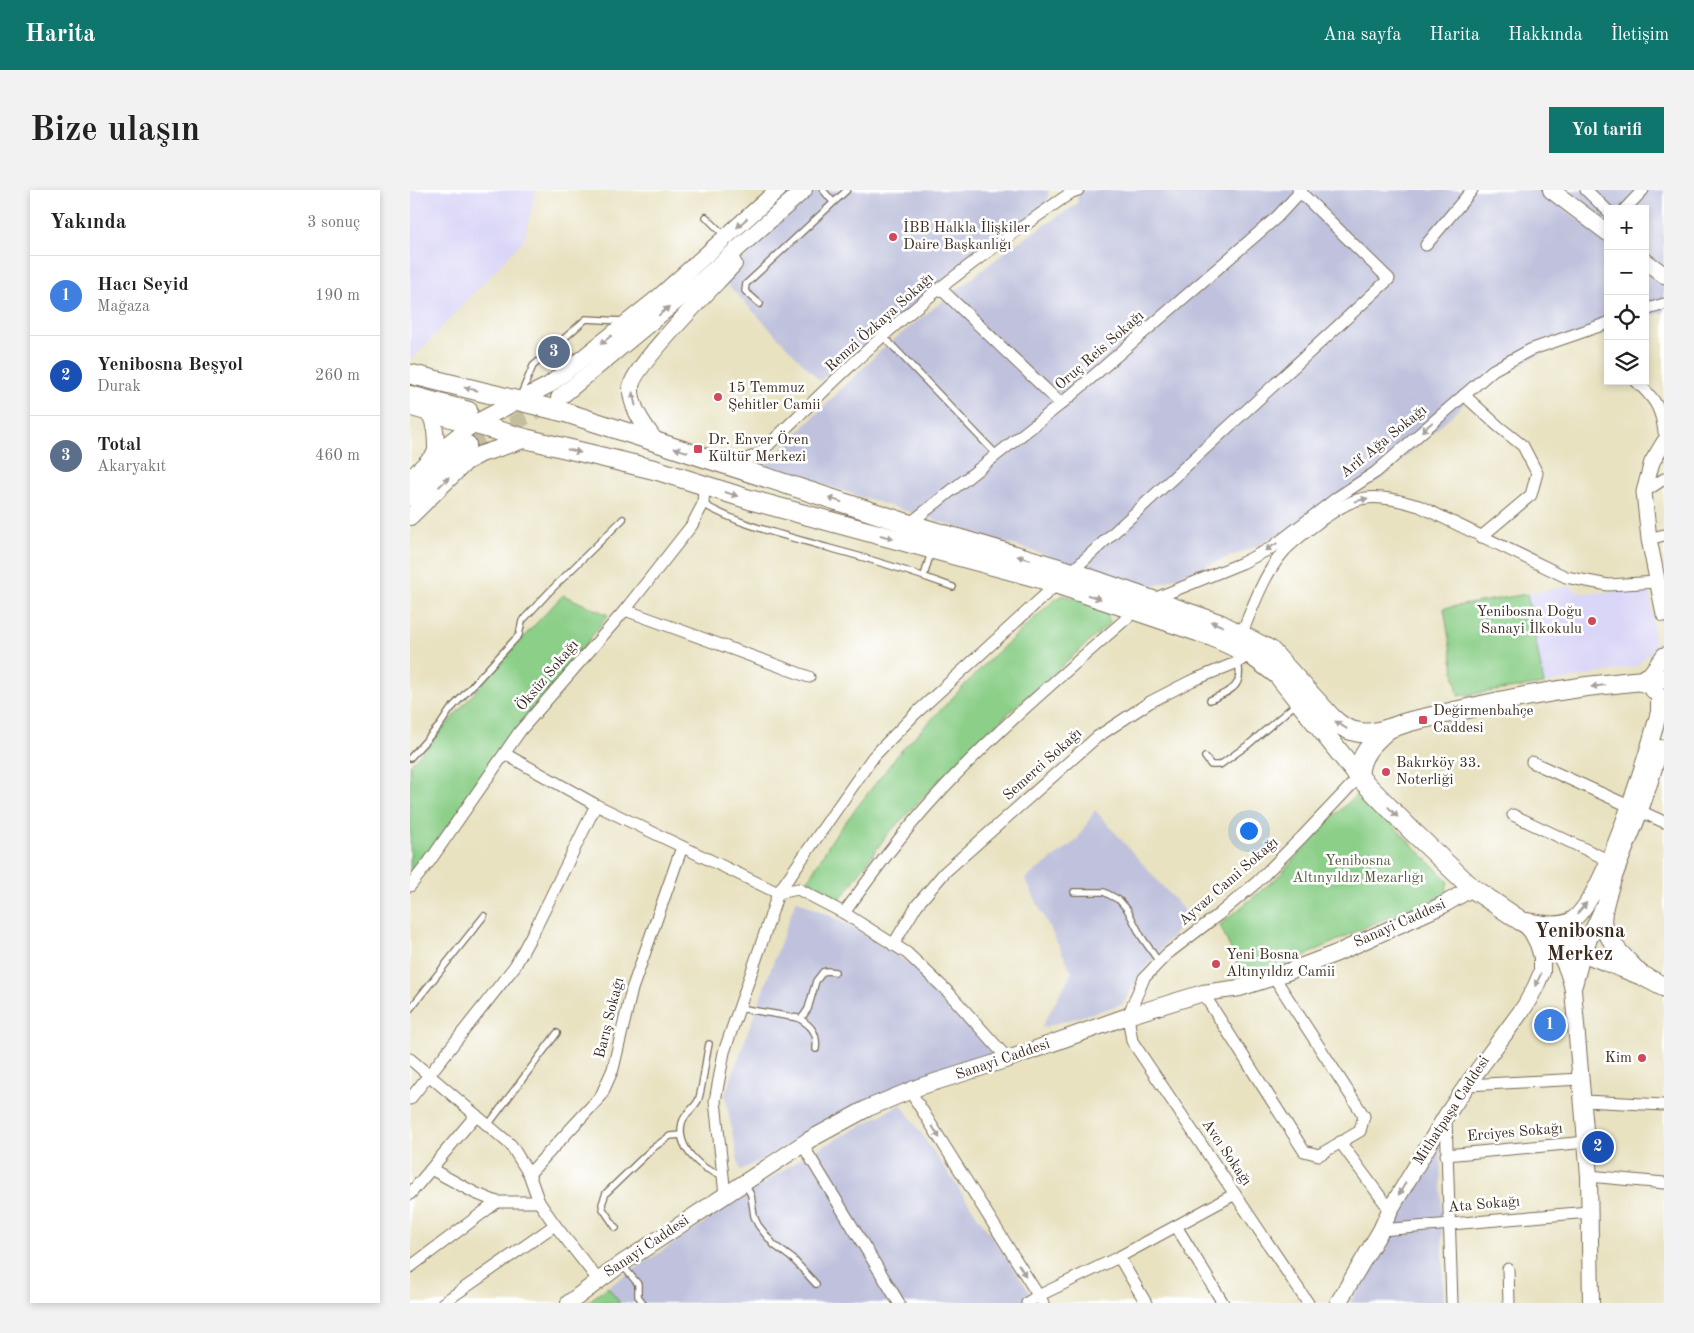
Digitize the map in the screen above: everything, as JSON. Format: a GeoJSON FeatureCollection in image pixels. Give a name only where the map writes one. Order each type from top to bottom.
{"type":"FeatureCollection","features":[{"type":"Feature","properties":{"kind":"main road"},"geometry":{"type":"LineString","coordinates":[[410,479],[471,417],[533,394],[549,385],[659,297],[778,190]]}},
{"type":"Feature","properties":{"kind":"main road"},"geometry":{"type":"LineString","coordinates":[[559,398],[752,237],[804,190]]}},
{"type":"Feature","properties":{"kind":"main road"},"geometry":{"type":"LineString","coordinates":[[1552,190],[1604,230]]}},
{"type":"Feature","properties":{"kind":"main road"},"geometry":{"type":"LineString","coordinates":[[656,442],[639,418],[633,402],[631,387],[635,374],[739,259],[752,237]]}},
{"type":"Feature","properties":{"kind":"main road"},"geometry":{"type":"LineString","coordinates":[[1649,264],[1664,275]]}},
{"type":"Feature","properties":{"kind":"main road"},"geometry":{"type":"LineString","coordinates":[[410,374],[564,412],[909,524],[1071,572],[1220,624],[1270,650],[1341,727],[1366,733],[1534,694],[1664,679]]}},
{"type":"Feature","properties":{"kind":"main road"},"geometry":{"type":"LineString","coordinates":[[410,394],[527,439],[656,470],[751,500],[1057,584],[1212,636],[1244,658],[1278,675],[1359,777],[1410,829],[1472,888],[1544,937],[1557,950],[1569,970],[1573,990],[1587,1142],[1592,1303]]}},
{"type":"Feature","properties":{"kind":"main road"},"geometry":{"type":"LineString","coordinates":[[410,406],[429,411],[471,417]]}},
{"type":"Feature","properties":{"kind":"main road"},"geometry":{"type":"LineString","coordinates":[[429,411],[436,433],[436,453]]}},
{"type":"Feature","properties":{"kind":"main road"},"geometry":{"type":"LineString","coordinates":[[410,517],[466,462],[480,454],[527,439]]}},
{"type":"Feature","properties":{"kind":"main road"},"geometry":{"type":"LineString","coordinates":[[410,498],[445,462],[468,444]]}},
{"type":"Feature","properties":{"kind":"main road"},"geometry":{"type":"LineString","coordinates":[[1573,990],[1584,967],[1589,963],[1635,808],[1655,729],[1660,702],[1659,696],[1649,686],[1637,681]]}},
{"type":"Feature","properties":{"kind":"main road"},"geometry":{"type":"LineString","coordinates":[[1359,777],[1360,762],[1370,745],[1388,729]]}},
{"type":"Feature","properties":{"kind":"main road"},"geometry":{"type":"LineString","coordinates":[[1522,921],[1550,924],[1571,920],[1590,898],[1622,829],[1635,808],[1664,736]]}},
{"type":"Feature","properties":{"kind":"main road","name":"Sanayi Caddesi"},"geometry":{"type":"LineString","coordinates":[[569,1303],[621,1264],[802,1144],[868,1108],[910,1091],[1008,1060],[1128,1016],[1203,993],[1240,988],[1274,977],[1337,953],[1435,909],[1472,888]]}},
{"type":"Feature","properties":{"kind":"main road"},"geometry":{"type":"LineString","coordinates":[[1606,901],[1604,927],[1610,939],[1643,976]]}},
{"type":"Feature","properties":{"kind":"main road"},"geometry":{"type":"LineString","coordinates":[[1522,921],[1591,956],[1643,976],[1664,987]]}},
{"type":"Feature","properties":{"kind":"main road","name":"Mithatpaşa Caddesi"},"geometry":{"type":"LineString","coordinates":[[1338,1303],[1446,1116],[1524,1006],[1542,972],[1542,957],[1538,944],[1532,932],[1522,921]]}},
{"type":"Feature","properties":{"kind":"street"},"geometry":{"type":"LineString","coordinates":[[1426,244],[1472,190]]}},
{"type":"Feature","properties":{"kind":"street"},"geometry":{"type":"LineString","coordinates":[[1586,190],[1604,208]]}},
{"type":"Feature","properties":{"kind":"street"},"geometry":{"type":"LineString","coordinates":[[1630,205],[1643,190]]}},
{"type":"Feature","properties":{"kind":"street","name":"Remzi Özkaya Sokağı"},"geometry":{"type":"LineString","coordinates":[[759,454],[883,336],[940,288],[988,251],[1073,191]]}},
{"type":"Feature","properties":{"kind":"street"},"geometry":{"type":"LineString","coordinates":[[1071,572],[1389,279],[1300,191]]}},
{"type":"Feature","properties":{"kind":"street","name":"Oruç Reis Sokağı"},"geometry":{"type":"LineString","coordinates":[[909,524],[1061,404],[1278,217],[1300,191]]}},
{"type":"Feature","properties":{"kind":"street"},"geometry":{"type":"LineString","coordinates":[[940,288],[1061,404]]}},
{"type":"Feature","properties":{"kind":"street"},"geometry":{"type":"LineString","coordinates":[[1649,309],[1664,304]]}},
{"type":"Feature","properties":{"kind":"street","name":"Arif Ağa Sokağı"},"geometry":{"type":"LineString","coordinates":[[1151,600],[1242,563],[1271,548],[1376,472],[1493,370],[1530,350],[1604,324]]}},
{"type":"Feature","properties":{"kind":"street"},"geometry":{"type":"LineString","coordinates":[[1640,385],[1655,400],[1662,416],[1664,432]]}},
{"type":"Feature","properties":{"kind":"street"},"geometry":{"type":"LineString","coordinates":[[1464,395],[1523,446],[1537,473],[1531,495],[1481,536]]}},
{"type":"Feature","properties":{"kind":"street"},"geometry":{"type":"LineString","coordinates":[[1664,442],[1652,462],[1644,492],[1649,539],[1664,614]]}},
{"type":"Feature","properties":{"kind":"street"},"geometry":{"type":"LineString","coordinates":[[725,464],[739,462],[759,454]]}},
{"type":"Feature","properties":{"kind":"street"},"geometry":{"type":"LineString","coordinates":[[758,475],[756,465],[759,454]]}},
{"type":"Feature","properties":{"kind":"street"},"geometry":{"type":"LineString","coordinates":[[1644,492],[1664,479]]}},
{"type":"Feature","properties":{"kind":"street","name":"Öksüz Sokağı"},"geometry":{"type":"LineString","coordinates":[[410,886],[429,862],[520,731],[625,610],[692,525],[703,504],[704,485]]}},
{"type":"Feature","properties":{"kind":"street"},"geometry":{"type":"LineString","coordinates":[[1241,635],[1253,605],[1284,551],[1298,538],[1342,506],[1365,498],[1393,498],[1419,506],[1566,577],[1608,585],[1657,582]]}},
{"type":"Feature","properties":{"kind":"street"},"geometry":{"type":"LineString","coordinates":[[1649,539],[1664,535]]}},
{"type":"Feature","properties":{"kind":"street"},"geometry":{"type":"LineString","coordinates":[[725,1195],[715,1101],[724,1052],[778,893],[873,757],[922,708],[1057,584]]}},
{"type":"Feature","properties":{"kind":"street"},"geometry":{"type":"LineString","coordinates":[[625,610],[809,677]]}},
{"type":"Feature","properties":{"kind":"street"},"geometry":{"type":"LineString","coordinates":[[844,913],[885,856],[936,796],[1018,714],[1136,611]]}},
{"type":"Feature","properties":{"kind":"street"},"geometry":{"type":"LineString","coordinates":[[1637,681],[1650,674],[1664,655]]}},
{"type":"Feature","properties":{"kind":"street","name":"Semerci Sokağı"},"geometry":{"type":"LineString","coordinates":[[893,945],[917,905],[945,872],[1096,737],[1150,702],[1191,680],[1244,658]]}},
{"type":"Feature","properties":{"kind":"street"},"geometry":{"type":"LineString","coordinates":[[505,754],[596,805],[778,893],[798,889],[844,913],[907,953],[948,992],[1008,1060]]}},
{"type":"Feature","properties":{"kind":"street"},"geometry":{"type":"LineString","coordinates":[[1532,762],[1664,822]]}},
{"type":"Feature","properties":{"kind":"street","name":"Ayvaz Cami Sokağı"},"geometry":{"type":"LineString","coordinates":[[1128,1016],[1144,978],[1159,962],[1257,882],[1359,777]]}},
{"type":"Feature","properties":{"kind":"street"},"geometry":{"type":"LineString","coordinates":[[410,1099],[515,966],[538,925],[596,805]]}},
{"type":"Feature","properties":{"kind":"street"},"geometry":{"type":"LineString","coordinates":[[1513,815],[1608,860]]}},
{"type":"Feature","properties":{"kind":"street","name":"Barış Sokağı"},"geometry":{"type":"LineString","coordinates":[[529,1174],[601,1096],[613,1069],[632,990],[682,847]]}},
{"type":"Feature","properties":{"kind":"street"},"geometry":{"type":"LineString","coordinates":[[1203,993],[1304,1151],[1319,1155],[1360,1131],[1364,1116],[1274,977]]}},
{"type":"Feature","properties":{"kind":"street","name":"Avcı Sokağı"},"geometry":{"type":"LineString","coordinates":[[1128,1016],[1132,1041],[1308,1303]]}},
{"type":"Feature","properties":{"kind":"street"},"geometry":{"type":"LineString","coordinates":[[410,1059],[430,1074],[511,1145],[529,1174],[539,1202],[599,1280]]}},
{"type":"Feature","properties":{"kind":"street"},"geometry":{"type":"LineString","coordinates":[[1467,1085],[1582,1079]]}},
{"type":"Feature","properties":{"kind":"street"},"geometry":{"type":"LineString","coordinates":[[910,1091],[1041,1299]]}},
{"type":"Feature","properties":{"kind":"street"},"geometry":{"type":"LineString","coordinates":[[1584,1101],[1664,1105]]}},
{"type":"Feature","properties":{"kind":"street"},"geometry":{"type":"LineString","coordinates":[[410,1194],[476,1115]]}},
{"type":"Feature","properties":{"kind":"street"},"geometry":{"type":"LineString","coordinates":[[1446,1116],[1452,1303]]}},
{"type":"Feature","properties":{"kind":"street"},"geometry":{"type":"LineString","coordinates":[[1340,1142],[1390,1210]]}},
{"type":"Feature","properties":{"kind":"street","name":"Erciyes Sokağı"},"geometry":{"type":"LineString","coordinates":[[1446,1155],[1587,1142]]}},
{"type":"Feature","properties":{"kind":"street"},"geometry":{"type":"LineString","coordinates":[[802,1144],[899,1303]]}},
{"type":"Feature","properties":{"kind":"street"},"geometry":{"type":"LineString","coordinates":[[431,1169],[474,1193],[497,1202],[539,1202]]}},
{"type":"Feature","properties":{"kind":"street"},"geometry":{"type":"LineString","coordinates":[[1589,1176],[1664,1183]]}},
{"type":"Feature","properties":{"kind":"street"},"geometry":{"type":"LineString","coordinates":[[1027,1303],[1041,1299],[1235,1194]]}},
{"type":"Feature","properties":{"kind":"street"},"geometry":{"type":"LineString","coordinates":[[410,1267],[497,1202]]}},
{"type":"Feature","properties":{"kind":"street","name":"Ata Sokağı"},"geometry":{"type":"LineString","coordinates":[[1381,1230],[1589,1212]]}},
{"type":"Feature","properties":{"kind":"street"},"geometry":{"type":"LineString","coordinates":[[443,1303],[555,1225]]}},
{"type":"Feature","properties":{"kind":"street"},"geometry":{"type":"LineString","coordinates":[[1176,1226],[1223,1303]]}},
{"type":"Feature","properties":{"kind":"street"},"geometry":{"type":"LineString","coordinates":[[1119,1257],[1146,1303]]}},
{"type":"Feature","properties":{"kind":"street"},"geometry":{"type":"LineString","coordinates":[[1508,1269],[1509,1303]]}},
{"type":"Feature","properties":{"kind":"lane"},"geometry":{"type":"LineString","coordinates":[[823,190],[833,202]]}},
{"type":"Feature","properties":{"kind":"lane"},"geometry":{"type":"LineString","coordinates":[[760,304],[745,291],[746,284],[847,190]]}},
{"type":"Feature","properties":{"kind":"lane"},"geometry":{"type":"LineString","coordinates":[[706,217],[726,237]]}},
{"type":"Feature","properties":{"kind":"lane"},"geometry":{"type":"LineString","coordinates":[[518,400],[533,366],[586,319],[629,321]]}},
{"type":"Feature","properties":{"kind":"lane"},"geometry":{"type":"LineString","coordinates":[[883,336],[997,455]]}},
{"type":"Feature","properties":{"kind":"lane"},"geometry":{"type":"LineString","coordinates":[[703,504],[767,530],[890,564],[953,587]]}},
{"type":"Feature","properties":{"kind":"lane"},"geometry":{"type":"LineString","coordinates":[[410,758],[440,725],[450,710],[519,635],[522,621],[623,519]]}},
{"type":"Feature","properties":{"kind":"lane"},"geometry":{"type":"LineString","coordinates":[[924,576],[931,549]]}},
{"type":"Feature","properties":{"kind":"lane"},"geometry":{"type":"LineString","coordinates":[[1210,700],[1235,686],[1239,680],[1244,658]]}},
{"type":"Feature","properties":{"kind":"lane"},"geometry":{"type":"LineString","coordinates":[[1205,757],[1212,765],[1220,765],[1254,740],[1299,702]]}},
{"type":"Feature","properties":{"kind":"lane"},"geometry":{"type":"LineString","coordinates":[[1074,892],[1104,892],[1120,900],[1159,962]]}},
{"type":"Feature","properties":{"kind":"lane"},"geometry":{"type":"LineString","coordinates":[[410,1009],[484,916]]}},
{"type":"Feature","properties":{"kind":"lane"},"geometry":{"type":"LineString","coordinates":[[801,1019],[808,1009],[819,977],[827,971],[835,972]]}},
{"type":"Feature","properties":{"kind":"lane"},"geometry":{"type":"LineString","coordinates":[[739,1008],[801,1019],[812,1028],[816,1035],[816,1049]]}},
{"type":"Feature","properties":{"kind":"lane"},"geometry":{"type":"LineString","coordinates":[[488,1125],[557,1033]]}},
{"type":"Feature","properties":{"kind":"lane"},"geometry":{"type":"LineString","coordinates":[[709,1044],[699,1100],[682,1121],[681,1139],[685,1147],[710,1171],[723,1175]]}},
{"type":"Feature","properties":{"kind":"lane"},"geometry":{"type":"LineString","coordinates":[[616,1228],[603,1209],[602,1204],[606,1193],[653,1148],[670,1136],[681,1135]]}},
{"type":"Feature","properties":{"kind":"lane"},"geometry":{"type":"LineString","coordinates":[[744,1182],[750,1195],[754,1216],[758,1225],[774,1245],[793,1259],[816,1284]]}},
{"type":"Feature","properties":{"kind":"lane"},"geometry":{"type":"LineString","coordinates":[[621,1264],[638,1284],[638,1296],[642,1303]]}},
{"type":"Feature","properties":{"kind":"shaded area"},"geometry":{"type":"Polygon","coordinates":[[[410,190],[536,190],[524,240],[410,361],[410,190]]]}},
{"type":"Feature","properties":{"kind":"shaded area"},"geometry":{"type":"Polygon","coordinates":[[[815,190],[1049,190],[1047,203],[820,381],[724,281],[781,218],[815,190]]]}},
{"type":"Feature","properties":{"kind":"shaded area"},"geometry":{"type":"Polygon","coordinates":[[[1078,190],[1540,190],[1604,239],[1604,330],[1562,343],[1492,379],[1382,478],[1257,546],[1150,588],[764,466],[883,348],[1014,245],[1077,204],[1078,190]]]}},
{"type":"Feature","properties":{"kind":"shaded area"},"geometry":{"type":"Polygon","coordinates":[[[1568,190],[1664,190],[1664,268],[1649,255],[1649,205],[1604,205],[1604,219],[1568,190]]]}},
{"type":"Feature","properties":{"kind":"shaded area"},"geometry":{"type":"Polygon","coordinates":[[[1649,274],[1664,285],[1664,312],[1649,317],[1649,274]]]}},
{"type":"Feature","properties":{"kind":"shaded area","name":"Yenibosna Doğu Sanayi İlkokulu"},"geometry":{"type":"Polygon","coordinates":[[[1569,586],[1580,593],[1650,589],[1655,647],[1637,666],[1544,684],[1527,594],[1569,586]]]}},
{"type":"Feature","properties":{"kind":"shaded area"},"geometry":{"type":"Polygon","coordinates":[[[1095,810],[1189,916],[1143,970],[1123,1004],[1041,1028],[1072,972],[1025,879],[1077,840],[1095,810]]]}},
{"type":"Feature","properties":{"kind":"shaded area"},"geometry":{"type":"Polygon","coordinates":[[[796,900],[851,926],[915,967],[994,1055],[807,1135],[740,1171],[725,1095],[796,900]]]}},
{"type":"Feature","properties":{"kind":"shaded area"},"geometry":{"type":"Polygon","coordinates":[[[901,1104],[1037,1303],[620,1303],[608,1287],[803,1157],[901,1104]]]}},
{"type":"Feature","properties":{"kind":"shaded area"},"geometry":{"type":"Polygon","coordinates":[[[1440,1141],[1444,1303],[1350,1303],[1440,1141]]]}},
{"type":"Feature","properties":{"kind":"green space"},"geometry":{"type":"Polygon","coordinates":[[[1527,594],[1544,684],[1458,696],[1444,608],[1527,594]]]}},
{"type":"Feature","properties":{"kind":"green space"},"geometry":{"type":"Polygon","coordinates":[[[563,595],[608,615],[410,876],[410,764],[563,595]]]}},
{"type":"Feature","properties":{"kind":"green space"},"geometry":{"type":"Polygon","coordinates":[[[1062,595],[1075,598],[1107,613],[1110,623],[973,745],[886,836],[840,900],[808,880],[833,838],[900,752],[984,665],[1062,595]]]}},
{"type":"Feature","properties":{"kind":"green space","name":"Yenibosna Altınyıldız Mezarlığı"},"geometry":{"type":"Polygon","coordinates":[[[1360,792],[1448,881],[1445,895],[1372,924],[1285,965],[1243,977],[1220,925],[1280,875],[1329,820],[1360,792]]]}},
{"type":"Feature","properties":{"kind":"green space"},"geometry":{"type":"Polygon","coordinates":[[[608,1287],[620,1303],[586,1303],[608,1287]]]}},
{"type":"Feature","properties":{"kind":"tunnel"},"geometry":{"type":"LineString","coordinates":[[468,444],[511,425],[551,403]]}},
{"type":"Feature","properties":{"kind":"place","name":"İBB Halkla İlişkiler Daire Başkanlığı"},"geometry":{"type":"Point","coordinates":[893,237]}},
{"type":"Feature","properties":{"kind":"place","name":"Total"},"geometry":{"type":"Point","coordinates":[554,352]}},
{"type":"Feature","properties":{"kind":"place","name":"15 Temmuz Şehitler Camii"},"geometry":{"type":"Point","coordinates":[718,397]}},
{"type":"Feature","properties":{"kind":"place","name":"Dr. Enver Ören Kültür Merkezi"},"geometry":{"type":"Point","coordinates":[698,449]}},
{"type":"Feature","properties":{"kind":"place","name":"Yenibosna Doğu Sanayi İlkokulu"},"geometry":{"type":"Point","coordinates":[1592,621]}},
{"type":"Feature","properties":{"kind":"place","name":"Değirmenbahçe Caddesi"},"geometry":{"type":"Point","coordinates":[1423,720]}},
{"type":"Feature","properties":{"kind":"place","name":"Bakırköy 33. Noterliği"},"geometry":{"type":"Point","coordinates":[1386,772]}},
{"type":"Feature","properties":{"kind":"place","name":"Yeni Bosna Altınyıldız Camii"},"geometry":{"type":"Point","coordinates":[1216,964]}},
{"type":"Feature","properties":{"kind":"place","name":"Hacı Seyid"},"geometry":{"type":"Point","coordinates":[1550,1025]}},
{"type":"Feature","properties":{"kind":"place","name":"Kim"},"geometry":{"type":"Point","coordinates":[1642,1058]}},
{"type":"Feature","properties":{"kind":"place","name":"Yenibosna Beşyol"},"geometry":{"type":"Point","coordinates":[1598,1147]}},
{"type":"Feature","properties":{"kind":"district","name":"Yenibosna Merkez"},"geometry":{"type":"Point","coordinates":[1580,944]}}]}
